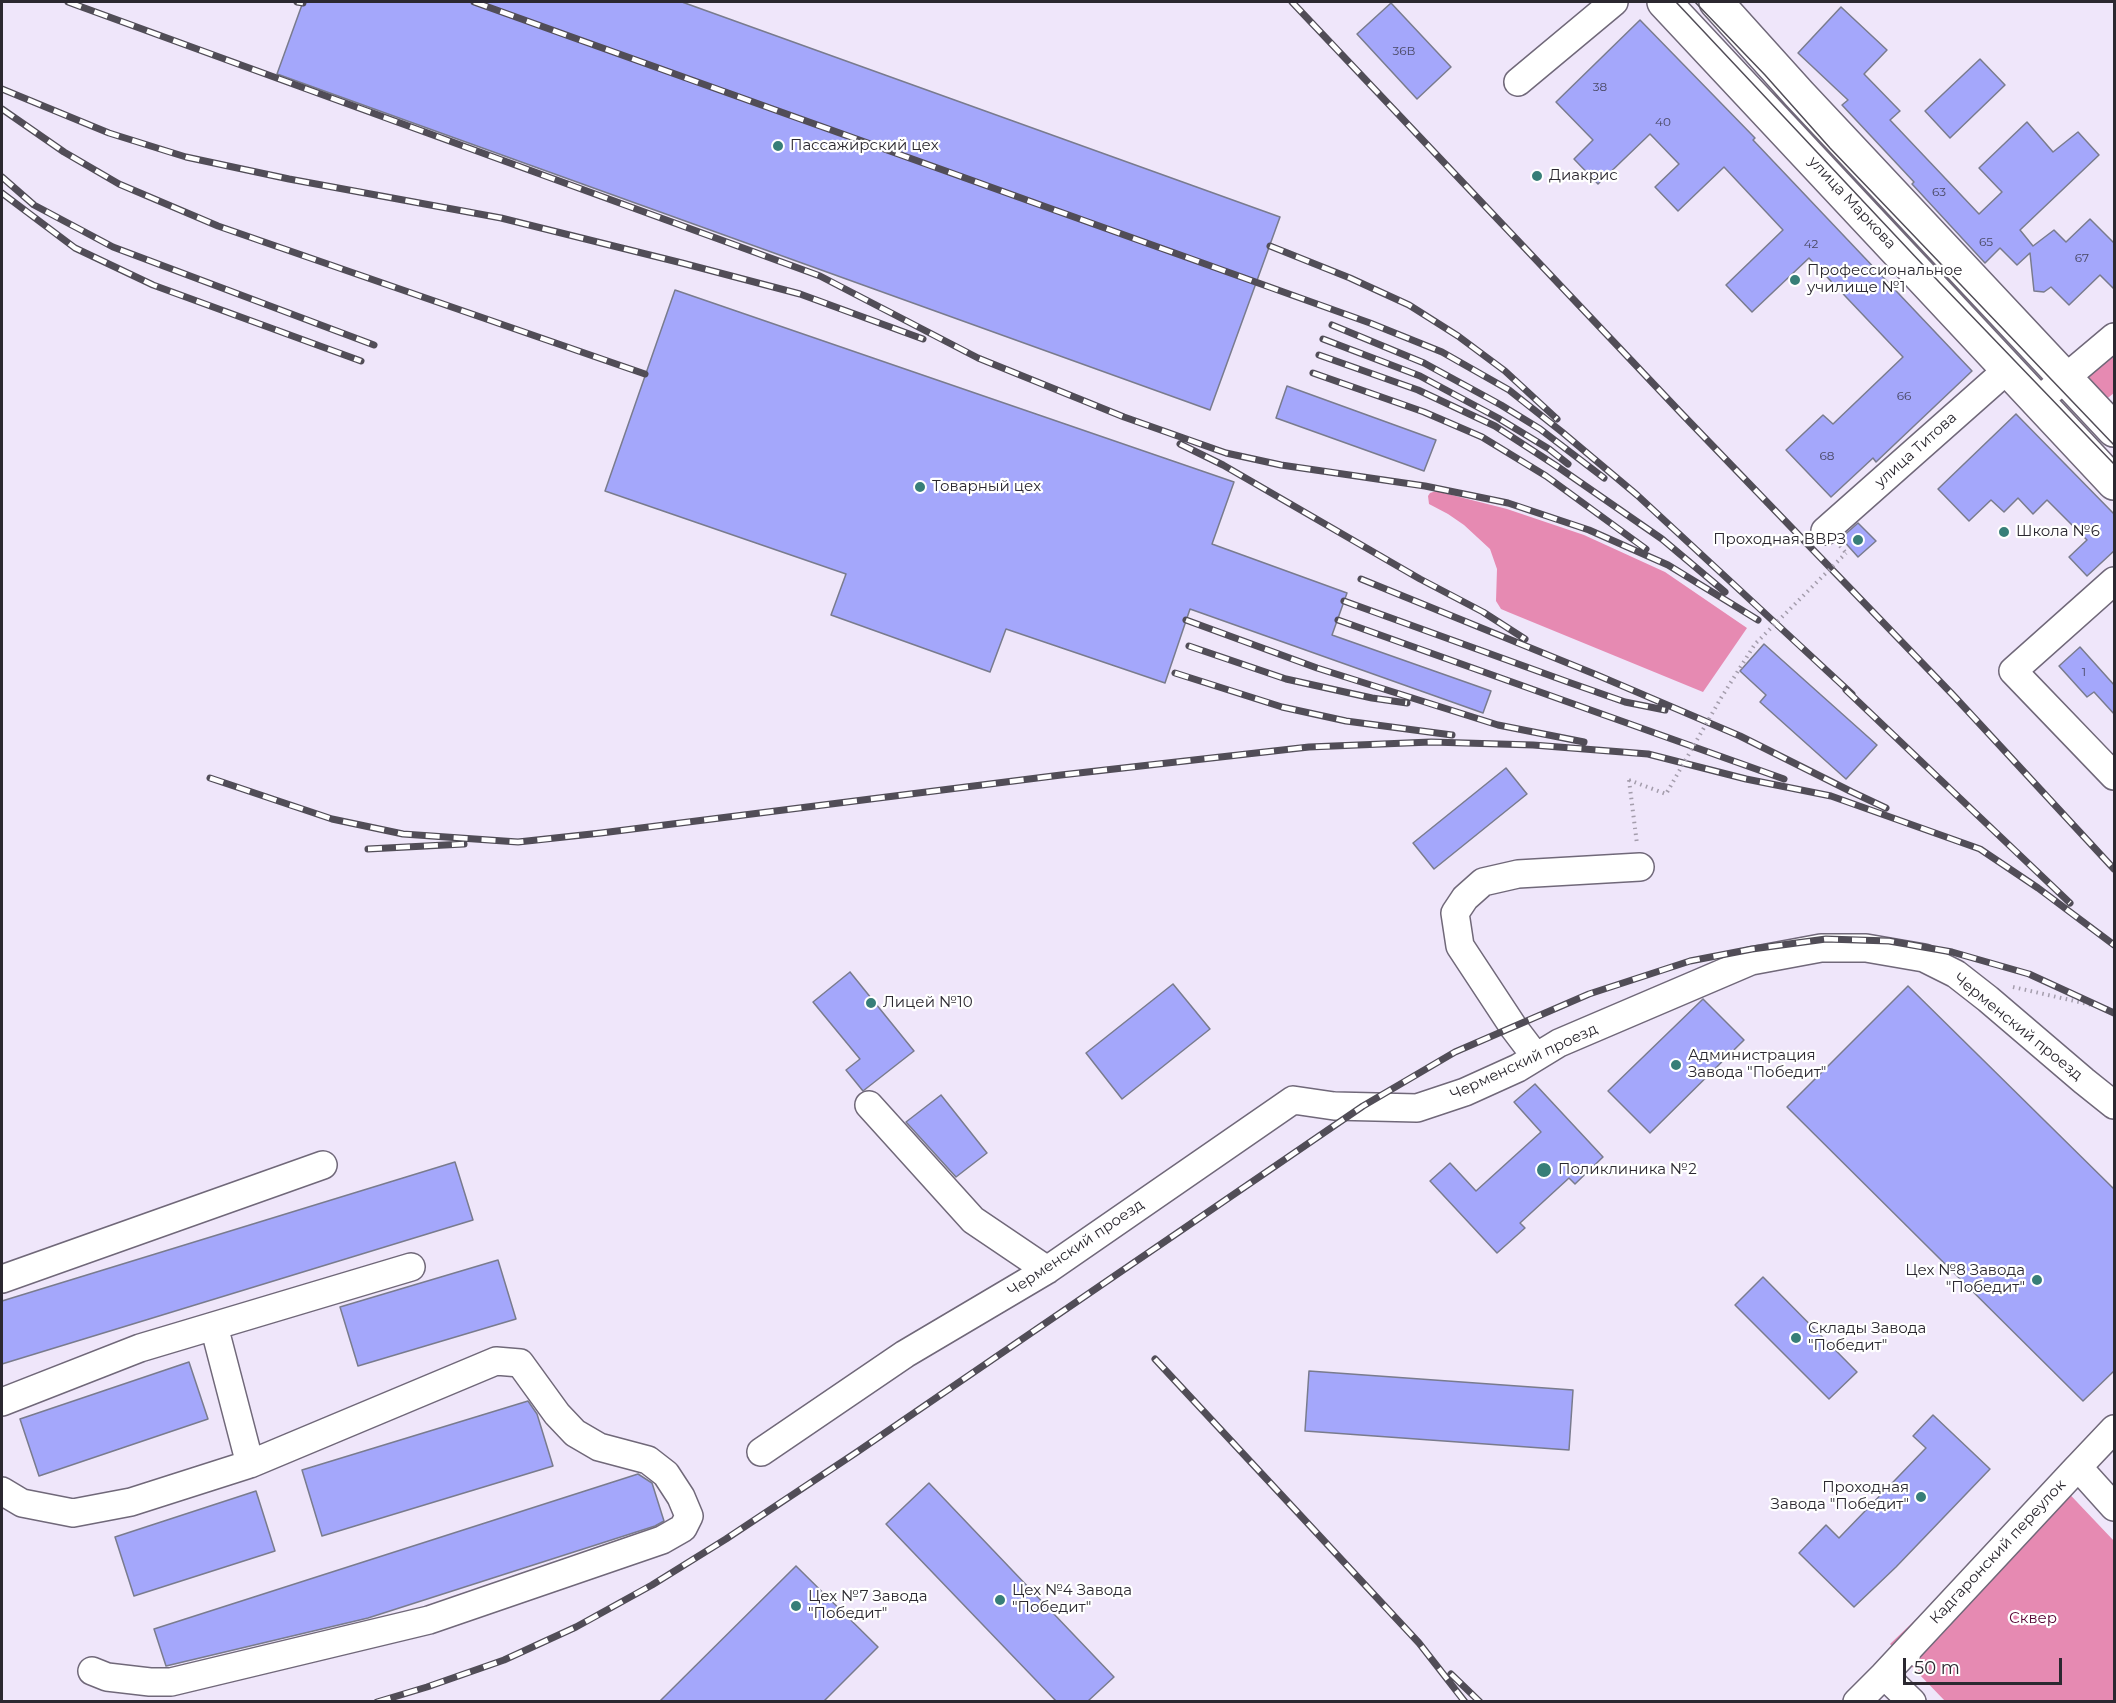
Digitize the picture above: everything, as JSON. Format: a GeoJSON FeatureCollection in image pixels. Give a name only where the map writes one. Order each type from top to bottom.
{"type":"FeatureCollection","features":[{"type":"Feature","properties":{"kind":"main road","name":"улица Маркова"},"geometry":{"type":"LineString","coordinates":[[1664,2],[2115,483]]}},
{"type":"Feature","properties":{"kind":"main road"},"geometry":{"type":"LineString","coordinates":[[1716,2],[1799,94],[2066,377],[2111,420]]}},
{"type":"Feature","properties":{"kind":"street"},"geometry":{"type":"LineString","coordinates":[[1518,82],[1614,2]]}},
{"type":"Feature","properties":{"kind":"street"},"geometry":{"type":"LineString","coordinates":[[2038,400],[2115,337]]}},
{"type":"Feature","properties":{"kind":"street","name":"улица Титова"},"geometry":{"type":"LineString","coordinates":[[1825,531],[2008,369]]}},
{"type":"Feature","properties":{"kind":"street"},"geometry":{"type":"LineString","coordinates":[[2076,441],[2111,420]]}},
{"type":"Feature","properties":{"kind":"street"},"geometry":{"type":"LineString","coordinates":[[2115,581],[2013,671],[2115,776]]}},
{"type":"Feature","properties":{"kind":"street"},"geometry":{"type":"LineString","coordinates":[[1536,1057],[1460,946],[1455,913],[1465,898],[1483,882],[1495,879],[1518,874],[1640,867]]}},
{"type":"Feature","properties":{"kind":"street","name":"Черменский проезд"},"geometry":{"type":"LineString","coordinates":[[761,1452],[904,1354],[1047,1270],[1293,1100],[1334,1106],[1417,1108],[1465,1092],[1518,1068],[1559,1044],[1751,961],[1821,948],[1866,948],[1924,958],[1956,974],[2115,1105]]}},
{"type":"Feature","properties":{"kind":"street"},"geometry":{"type":"LineString","coordinates":[[869,1105],[973,1221],[1047,1270]]}},
{"type":"Feature","properties":{"kind":"street"},"geometry":{"type":"LineString","coordinates":[[2,1279],[323,1165]]}},
{"type":"Feature","properties":{"kind":"street"},"geometry":{"type":"LineString","coordinates":[[2,1402],[140,1348],[411,1266]]}},
{"type":"Feature","properties":{"kind":"street"},"geometry":{"type":"LineString","coordinates":[[214,1326],[250,1464]]}},
{"type":"Feature","properties":{"kind":"street"},"geometry":{"type":"LineString","coordinates":[[2,1491],[22,1503],[73,1513],[131,1502],[250,1464],[496,1361],[520,1363],[557,1414],[575,1433],[599,1447],[648,1460],[666,1474],[681,1497],[689,1516],[682,1528],[662,1540],[429,1620],[171,1682],[107,1677],[92,1671]]}},
{"type":"Feature","properties":{"kind":"street"},"geometry":{"type":"LineString","coordinates":[[2079,1467],[2115,1429]]}},
{"type":"Feature","properties":{"kind":"street","name":"Кадгаронский переулок"},"geometry":{"type":"LineString","coordinates":[[1857,1701],[2079,1467],[2115,1507]]}},
{"type":"Feature","properties":{"kind":"street"},"geometry":{"type":"LineString","coordinates":[[1884,1675],[1912,1701]]}},
{"type":"Feature","properties":{"kind":"path"},"geometry":{"type":"LineString","coordinates":[[1640,867],[1629,780],[1666,794],[1755,644],[1846,553]]}},
{"type":"Feature","properties":{"kind":"path"},"geometry":{"type":"LineString","coordinates":[[1988,999],[2006,986],[2115,1010]]}},
{"type":"Feature","properties":{"kind":"green space"},"geometry":{"type":"Polygon","coordinates":[[[2114,346],[2114,393],[2104,401],[2079,375],[2114,346]]]}},
{"type":"Feature","properties":{"kind":"green space"},"geometry":{"type":"Polygon","coordinates":[[[1436,491],[1507,509],[1584,535],[1665,572],[1747,628],[1703,692],[1501,609],[1496,601],[1497,569],[1490,549],[1464,525],[1429,504],[1428,496],[1436,491]]]}},
{"type":"Feature","properties":{"kind":"green space","name":"Сквер"},"geometry":{"type":"Polygon","coordinates":[[[2059,1483],[2114,1541],[2114,1701],[1945,1701],[1890,1644],[2059,1483]]]}},
{"type":"Feature","properties":{"kind":"building","name":"Пассажирский цех"},"geometry":{"type":"Polygon","coordinates":[[[303,2],[682,2],[1280,217],[1210,410],[277,74],[303,2]]]}},
{"type":"Feature","properties":{"kind":"building"},"geometry":{"type":"Polygon","coordinates":[[[1391,3],[1451,67],[1417,99],[1357,34],[1391,3]]]}},
{"type":"Feature","properties":{"kind":"building"},"geometry":{"type":"Polygon","coordinates":[[[1841,7],[1887,50],[1864,74],[1900,111],[1890,120],[1979,214],[2002,192],[1979,168],[2027,122],[2053,152],[2078,132],[2099,155],[2020,230],[2033,246],[2054,230],[2066,242],[2090,219],[2115,244],[2115,290],[2100,275],[2069,305],[2051,287],[2044,292],[2034,291],[2030,253],[2017,265],[2000,248],[1985,263],[1842,105],[1848,100],[1798,53],[1841,7]]]}},
{"type":"Feature","properties":{"kind":"building"},"geometry":{"type":"Polygon","coordinates":[[[1640,20],[1755,138],[1753,140],[1972,371],[1876,462],[1873,458],[1831,497],[1786,450],[1823,415],[1833,424],[1903,357],[1809,258],[1752,312],[1726,285],[1783,230],[1724,167],[1678,211],[1655,187],[1679,164],[1650,134],[1598,184],[1574,159],[1593,140],[1556,102],[1640,20]]]}},
{"type":"Feature","properties":{"kind":"building"},"geometry":{"type":"Polygon","coordinates":[[[1980,59],[2005,85],[1950,138],[1925,111],[1980,59]]]}},
{"type":"Feature","properties":{"kind":"building","name":"Товарный цех"},"geometry":{"type":"Polygon","coordinates":[[[675,290],[1234,482],[1212,544],[1347,593],[1332,635],[1491,691],[1483,713],[1190,609],[1165,683],[1006,629],[990,672],[831,615],[846,574],[605,491],[675,290]]]}},
{"type":"Feature","properties":{"kind":"building"},"geometry":{"type":"Polygon","coordinates":[[[1287,386],[1436,440],[1424,471],[1276,418],[1287,386]]]}},
{"type":"Feature","properties":{"kind":"building"},"geometry":{"type":"Polygon","coordinates":[[[2016,414],[2115,515],[2115,550],[2087,576],[2069,557],[2087,540],[2047,500],[2033,514],[2018,498],[2004,512],[1991,500],[1969,521],[1938,489],[2016,414]]]}},
{"type":"Feature","properties":{"kind":"building","name":"Проходная ВВРЗ"},"geometry":{"type":"Polygon","coordinates":[[[1858,523],[1876,541],[1858,557],[1841,538],[1858,523]]]}},
{"type":"Feature","properties":{"kind":"building"},"geometry":{"type":"Polygon","coordinates":[[[1764,644],[1877,745],[1846,779],[1760,702],[1766,695],[1740,671],[1764,644]]]}},
{"type":"Feature","properties":{"kind":"building"},"geometry":{"type":"Polygon","coordinates":[[[2080,647],[2115,686],[2115,715],[2094,692],[2087,697],[2059,666],[2080,647]]]}},
{"type":"Feature","properties":{"kind":"building"},"geometry":{"type":"Polygon","coordinates":[[[1506,768],[1527,794],[1434,869],[1413,843],[1506,768]]]}},
{"type":"Feature","properties":{"kind":"building"},"geometry":{"type":"Polygon","coordinates":[[[850,972],[914,1051],[863,1091],[846,1070],[860,1059],[813,1002],[850,972]]]}},
{"type":"Feature","properties":{"kind":"building"},"geometry":{"type":"Polygon","coordinates":[[[1173,984],[1210,1029],[1122,1099],[1086,1053],[1173,984]]]}},
{"type":"Feature","properties":{"kind":"building","name":"Цех №8 Завода \"Победит\""},"geometry":{"type":"Polygon","coordinates":[[[1908,986],[2115,1190],[2115,1370],[2083,1401],[1787,1107],[1908,986]]]}},
{"type":"Feature","properties":{"kind":"building","name":"Администрация Завода \"Победит\""},"geometry":{"type":"Polygon","coordinates":[[[1703,999],[1744,1040],[1650,1133],[1608,1091],[1703,999]]]}},
{"type":"Feature","properties":{"kind":"building","name":"Поликлиника №2"},"geometry":{"type":"Polygon","coordinates":[[[1535,1084],[1603,1157],[1575,1184],[1569,1178],[1520,1223],[1525,1228],[1497,1253],[1430,1181],[1450,1163],[1476,1191],[1541,1132],[1514,1102],[1535,1084]]]}},
{"type":"Feature","properties":{"kind":"building"},"geometry":{"type":"Polygon","coordinates":[[[941,1095],[987,1153],[956,1177],[906,1122],[941,1095]]]}},
{"type":"Feature","properties":{"kind":"building"},"geometry":{"type":"Polygon","coordinates":[[[455,1162],[473,1220],[2,1364],[2,1301],[455,1162]]]}},
{"type":"Feature","properties":{"kind":"building"},"geometry":{"type":"Polygon","coordinates":[[[498,1260],[516,1319],[358,1366],[340,1307],[498,1260]]]}},
{"type":"Feature","properties":{"kind":"building","name":"Склады Завода \"Победит\""},"geometry":{"type":"Polygon","coordinates":[[[1763,1277],[1857,1372],[1829,1399],[1735,1305],[1763,1277]]]}},
{"type":"Feature","properties":{"kind":"building"},"geometry":{"type":"Polygon","coordinates":[[[189,1362],[208,1419],[39,1476],[20,1419],[189,1362]]]}},
{"type":"Feature","properties":{"kind":"building"},"geometry":{"type":"Polygon","coordinates":[[[1309,1371],[1573,1390],[1569,1450],[1305,1431],[1309,1371]]]}},
{"type":"Feature","properties":{"kind":"building"},"geometry":{"type":"Polygon","coordinates":[[[528,1401],[537,1414],[553,1466],[322,1536],[302,1470],[528,1401]]]}},
{"type":"Feature","properties":{"kind":"building","name":"Проходная Завода \"Победит\""},"geometry":{"type":"Polygon","coordinates":[[[1933,1415],[1990,1469],[1896,1567],[1854,1607],[1799,1553],[1826,1525],[1839,1538],[1926,1448],[1913,1436],[1933,1415]]]}},
{"type":"Feature","properties":{"kind":"building"},"geometry":{"type":"Polygon","coordinates":[[[638,1474],[652,1483],[664,1521],[655,1526],[368,1618],[166,1666],[154,1629],[638,1474]]]}},
{"type":"Feature","properties":{"kind":"building","name":"Цех №4 Завода \"Победит\""},"geometry":{"type":"Polygon","coordinates":[[[929,1483],[1114,1677],[1088,1701],[1056,1701],[886,1524],[929,1483]]]}},
{"type":"Feature","properties":{"kind":"building"},"geometry":{"type":"Polygon","coordinates":[[[256,1491],[275,1551],[134,1596],[115,1537],[256,1491]]]}},
{"type":"Feature","properties":{"kind":"building","name":"Цех №7 Завода \"Победит\""},"geometry":{"type":"Polygon","coordinates":[[[796,1566],[878,1647],[824,1701],[660,1701],[796,1566]]]}},
{"type":"Feature","properties":{"kind":"tram line"},"geometry":{"type":"LineString","coordinates":[[1676,2],[2114,464]]}},
{"type":"Feature","properties":{"kind":"tram line"},"geometry":{"type":"LineString","coordinates":[[1695,2],[1765,75],[1830,148],[2114,445]]}},
{"type":"Feature","properties":{"kind":"railway"},"geometry":{"type":"LineString","coordinates":[[68,2],[820,276],[978,358],[1124,417],[1226,453],[1281,465],[1425,486],[1508,503],[1589,530],[1668,565],[1758,620]]}},
{"type":"Feature","properties":{"kind":"railway"},"geometry":{"type":"LineString","coordinates":[[297,2],[303,3]]}},
{"type":"Feature","properties":{"kind":"railway"},"geometry":{"type":"LineString","coordinates":[[474,2],[1370,323],[1442,352],[1509,390],[1562,432],[1637,495],[1852,694]]}},
{"type":"Feature","properties":{"kind":"railway"},"geometry":{"type":"LineString","coordinates":[[1292,2],[1682,414],[1953,695],[2114,869]]}},
{"type":"Feature","properties":{"kind":"railway"},"geometry":{"type":"LineString","coordinates":[[2,89],[109,133],[186,157],[289,179],[501,218],[800,294],[923,339]]}},
{"type":"Feature","properties":{"kind":"railway"},"geometry":{"type":"LineString","coordinates":[[2,109],[64,152],[119,184],[218,226],[645,374]]}},
{"type":"Feature","properties":{"kind":"railway"},"geometry":{"type":"LineString","coordinates":[[2,177],[34,205],[113,247],[374,345]]}},
{"type":"Feature","properties":{"kind":"railway"},"geometry":{"type":"LineString","coordinates":[[2,193],[75,248],[153,285],[361,361]]}},
{"type":"Feature","properties":{"kind":"railway"},"geometry":{"type":"LineString","coordinates":[[1270,246],[1350,278],[1409,305],[1458,336],[1505,371],[1557,419]]}},
{"type":"Feature","properties":{"kind":"railway"},"geometry":{"type":"LineString","coordinates":[[1332,325],[1424,363],[1501,405],[1540,429],[1604,478]]}},
{"type":"Feature","properties":{"kind":"railway"},"geometry":{"type":"LineString","coordinates":[[1323,339],[1420,376],[1498,418],[1549,449],[1568,464]]}},
{"type":"Feature","properties":{"kind":"railway"},"geometry":{"type":"LineString","coordinates":[[1319,355],[1418,390],[1495,426],[1662,539],[1725,592]]}},
{"type":"Feature","properties":{"kind":"railway"},"geometry":{"type":"LineString","coordinates":[[1313,373],[1424,412],[1482,437],[1546,476],[1646,549]]}},
{"type":"Feature","properties":{"kind":"railway"},"geometry":{"type":"LineString","coordinates":[[1180,444],[1223,465],[1420,579],[1483,612],[1525,639]]}},
{"type":"Feature","properties":{"kind":"railway"},"geometry":{"type":"LineString","coordinates":[[1361,579],[1740,736],[1886,808]]}},
{"type":"Feature","properties":{"kind":"railway"},"geometry":{"type":"LineString","coordinates":[[1344,601],[1625,702],[1665,710]]}},
{"type":"Feature","properties":{"kind":"railway"},"geometry":{"type":"LineString","coordinates":[[1186,620],[1317,668],[1498,725],[1584,742]]}},
{"type":"Feature","properties":{"kind":"railway"},"geometry":{"type":"LineString","coordinates":[[1338,620],[1784,779]]}},
{"type":"Feature","properties":{"kind":"railway"},"geometry":{"type":"LineString","coordinates":[[1189,646],[1286,679],[1372,698],[1407,703]]}},
{"type":"Feature","properties":{"kind":"railway"},"geometry":{"type":"LineString","coordinates":[[1175,673],[1282,707],[1346,721],[1452,735]]}},
{"type":"Feature","properties":{"kind":"railway"},"geometry":{"type":"LineString","coordinates":[[1846,690],[2070,903]]}},
{"type":"Feature","properties":{"kind":"railway"},"geometry":{"type":"LineString","coordinates":[[210,778],[332,819],[403,834],[518,842],[1309,747],[1431,742],[1533,745],[1648,754],[1746,779],[1831,796],[1980,849],[2038,888],[2114,945]]}},
{"type":"Feature","properties":{"kind":"railway"},"geometry":{"type":"LineString","coordinates":[[368,849],[464,844]]}},
{"type":"Feature","properties":{"kind":"railway"},"geometry":{"type":"LineString","coordinates":[[377,1702],[504,1660],[576,1627],[652,1585],[857,1452],[1363,1106],[1455,1052],[1589,994],[1690,961],[1752,949],[1826,939],[1889,941],[1952,952],[2029,974],[2114,1013]]}},
{"type":"Feature","properties":{"kind":"railway"},"geometry":{"type":"LineString","coordinates":[[1155,1359],[1419,1643],[1465,1702]]}},
{"type":"Feature","properties":{"kind":"railway"},"geometry":{"type":"LineString","coordinates":[[1451,1674],[1480,1702]]}},
{"type":"Feature","properties":{"kind":"place","name":"Пассажирский цех"},"geometry":{"type":"Point","coordinates":[778,146]}},
{"type":"Feature","properties":{"kind":"place","name":"Диакрис"},"geometry":{"type":"Point","coordinates":[1537,176]}},
{"type":"Feature","properties":{"kind":"place","name":"Профессиональное училище №1"},"geometry":{"type":"Point","coordinates":[1795,280]}},
{"type":"Feature","properties":{"kind":"place","name":"Товарный цех"},"geometry":{"type":"Point","coordinates":[920,487]}},
{"type":"Feature","properties":{"kind":"place","name":"Школа №6"},"geometry":{"type":"Point","coordinates":[2004,532]}},
{"type":"Feature","properties":{"kind":"place","name":"Проходная ВВРЗ"},"geometry":{"type":"Point","coordinates":[1858,540]}},
{"type":"Feature","properties":{"kind":"place","name":"Лицей №10"},"geometry":{"type":"Point","coordinates":[871,1003]}},
{"type":"Feature","properties":{"kind":"place","name":"Администрация Завода \"Победит\""},"geometry":{"type":"Point","coordinates":[1676,1065]}},
{"type":"Feature","properties":{"kind":"place","name":"Поликлиника №2"},"geometry":{"type":"Point","coordinates":[1544,1170]}},
{"type":"Feature","properties":{"kind":"place","name":"Цех №8 Завода \"Победит\""},"geometry":{"type":"Point","coordinates":[2037,1280]}},
{"type":"Feature","properties":{"kind":"place","name":"Склады Завода \"Победит\""},"geometry":{"type":"Point","coordinates":[1796,1338]}},
{"type":"Feature","properties":{"kind":"place","name":"Проходная Завода \"Победит\""},"geometry":{"type":"Point","coordinates":[1921,1497]}},
{"type":"Feature","properties":{"kind":"place","name":"Цех №4 Завода \"Победит\""},"geometry":{"type":"Point","coordinates":[1000,1600]}},
{"type":"Feature","properties":{"kind":"place","name":"Цех №7 Завода \"Победит\""},"geometry":{"type":"Point","coordinates":[796,1606]}}]}
